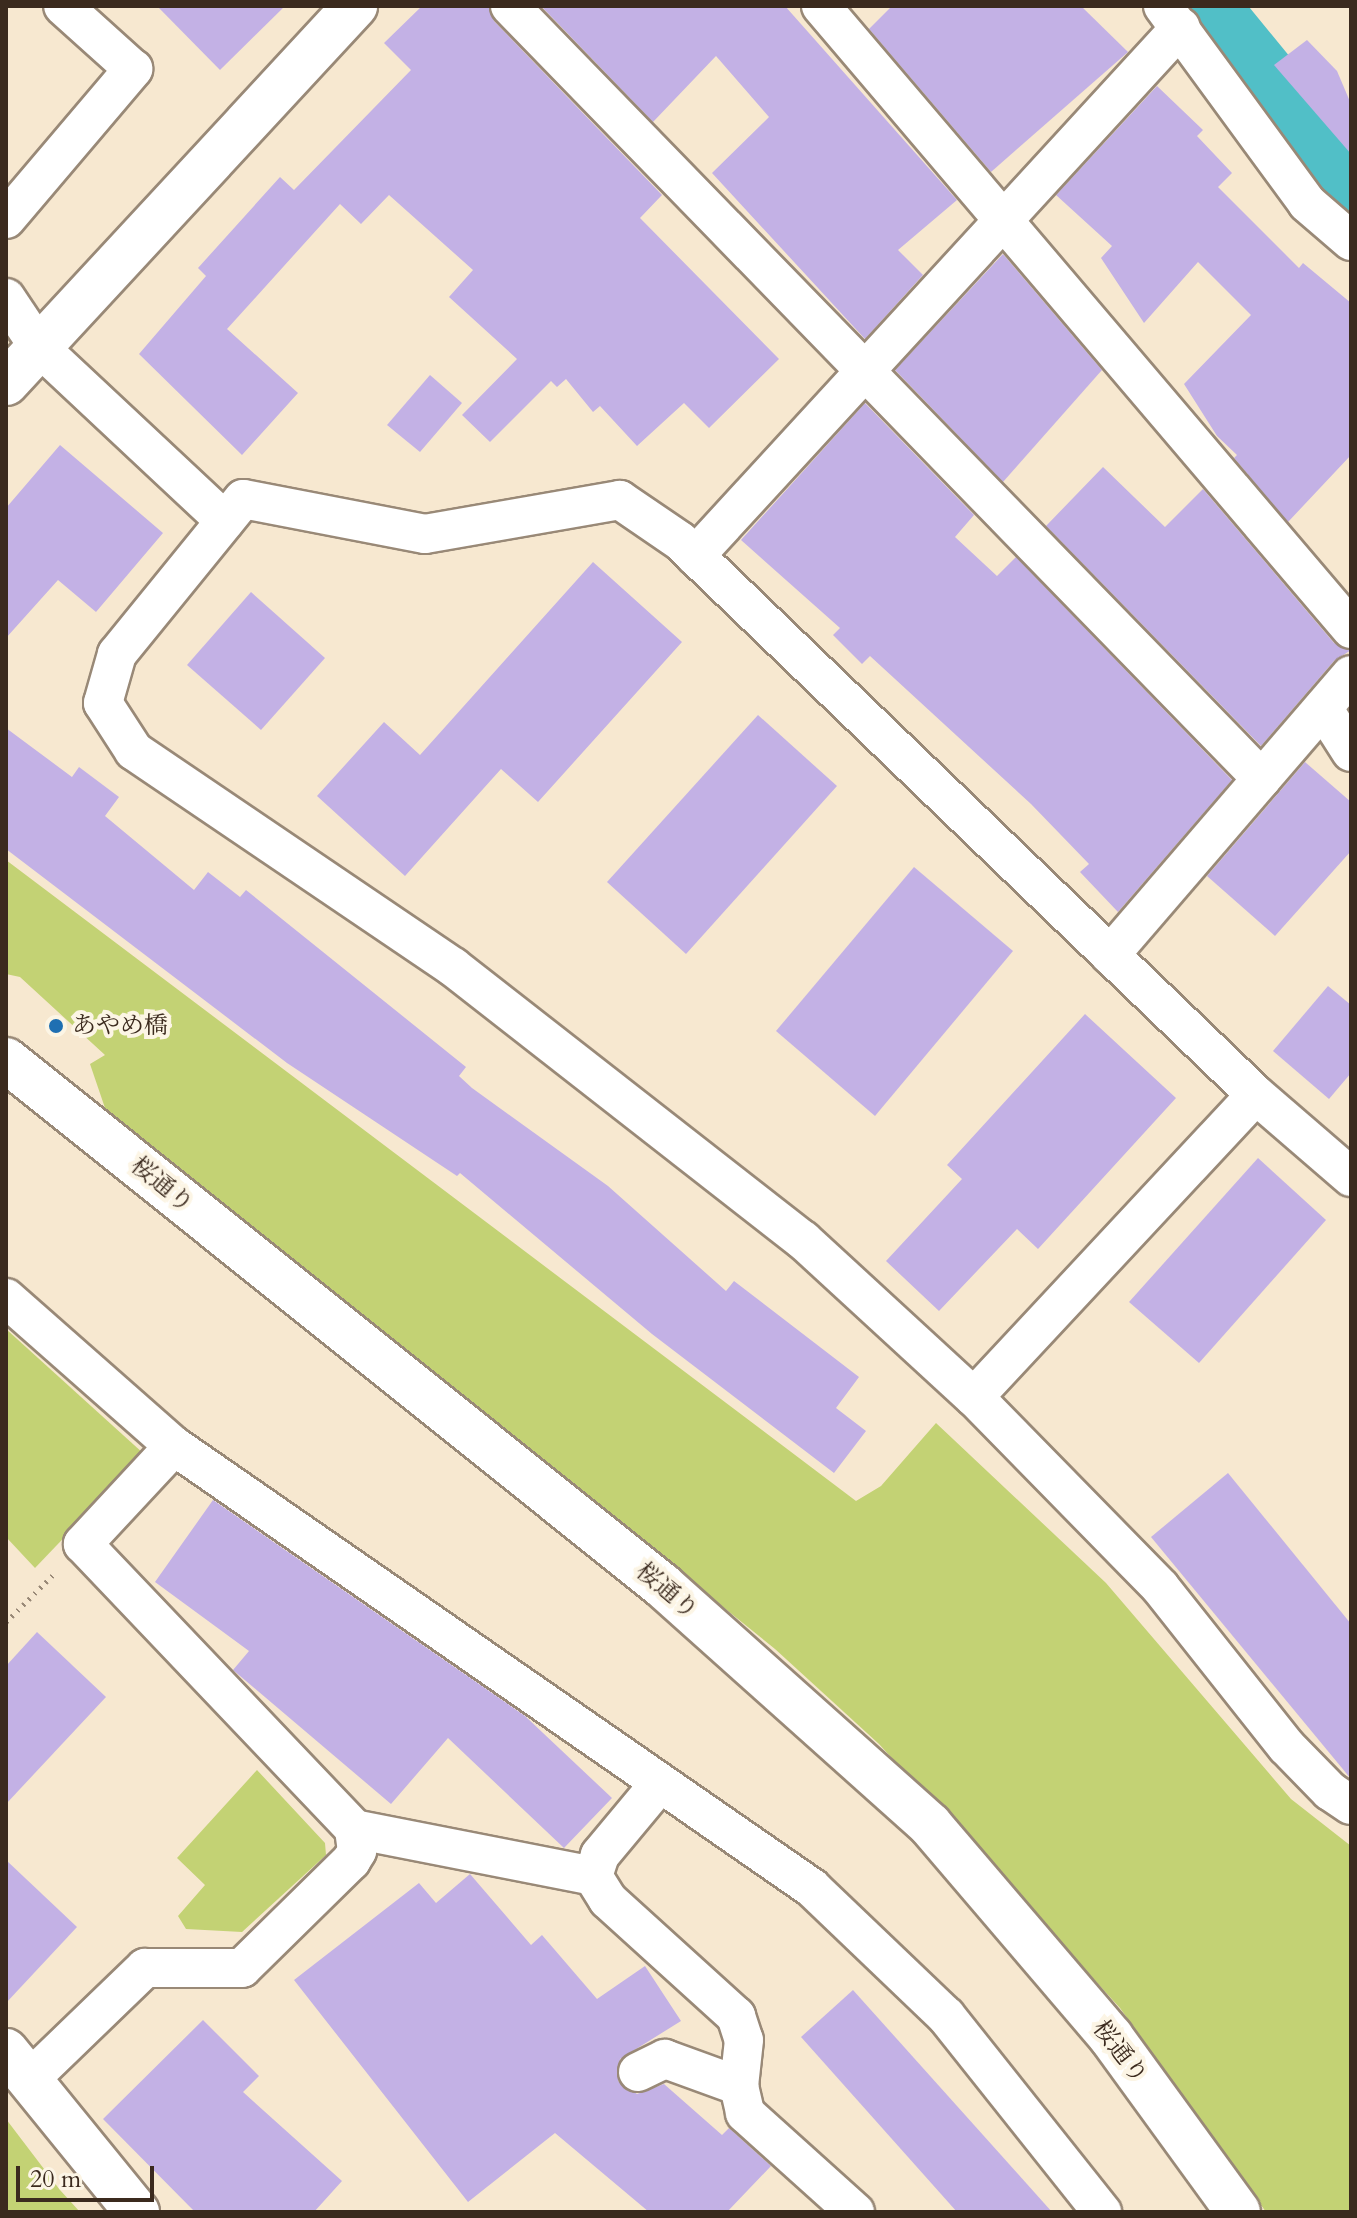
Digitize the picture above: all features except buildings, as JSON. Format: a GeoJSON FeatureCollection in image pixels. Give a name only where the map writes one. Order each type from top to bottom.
{"type":"FeatureCollection","features":[{"type":"Feature","properties":{"kind":"street"},"geometry":{"type":"LineString","coordinates":[[6,219],[133,69],[63,6]]}},
{"type":"Feature","properties":{"kind":"street"},"geometry":{"type":"LineString","coordinates":[[6,383],[355,6]]}},
{"type":"Feature","properties":{"kind":"street"},"geometry":{"type":"LineString","coordinates":[[510,6],[1262,779]]}},
{"type":"Feature","properties":{"kind":"street"},"geometry":{"type":"LineString","coordinates":[[821,6],[1351,629]]}},
{"type":"Feature","properties":{"kind":"street"},"geometry":{"type":"LineString","coordinates":[[695,556],[1004,219],[1172,16],[1307,203],[1351,241]]}},
{"type":"Feature","properties":{"kind":"street"},"geometry":{"type":"LineString","coordinates":[[6,298],[38,346],[225,521]]}},
{"type":"Feature","properties":{"kind":"street"},"geometry":{"type":"LineString","coordinates":[[1351,1177],[1256,1095],[695,556],[620,500],[425,534],[243,499],[117,654],[103,703],[134,751],[453,967],[803,1240],[974,1397],[1160,1587],[1287,1747],[1330,1791],[1351,1805]]}},
{"type":"Feature","properties":{"kind":"street"},"geometry":{"type":"LineString","coordinates":[[1110,955],[1351,675]]}},
{"type":"Feature","properties":{"kind":"street"},"geometry":{"type":"LineString","coordinates":[[1323,708],[1351,752]]}},
{"type":"Feature","properties":{"kind":"street","name":"桜通り"},"geometry":{"type":"LineString","coordinates":[[6,1060],[663,1586],[930,1825],[1111,2037],[1238,2212]]}},
{"type":"Feature","properties":{"kind":"street"},"geometry":{"type":"LineString","coordinates":[[974,1397],[1256,1095]]}},
{"type":"Feature","properties":{"kind":"street"},"geometry":{"type":"LineString","coordinates":[[6,1298],[174,1446],[812,1888],[946,2016],[1102,2212]]}},
{"type":"Feature","properties":{"kind":"street"},"geometry":{"type":"LineString","coordinates":[[174,1446],[83,1544],[354,1829],[593,1876],[608,1900],[736,2016],[744,2040],[739,2086],[745,2113],[855,2212]]}},
{"type":"Feature","properties":{"kind":"street"},"geometry":{"type":"LineString","coordinates":[[593,1876],[600,1855],[660,1783]]}},
{"type":"Feature","properties":{"kind":"street"},"geometry":{"type":"LineString","coordinates":[[137,2212],[18,2065],[145,1968],[242,1968],[351,1861],[357,1851],[354,1829]]}},
{"type":"Feature","properties":{"kind":"street"},"geometry":{"type":"LineString","coordinates":[[638,2072],[665,2059],[739,2086]]}},
{"type":"Feature","properties":{"kind":"path"},"geometry":{"type":"LineString","coordinates":[[6,1622],[83,1544]]}},
{"type":"Feature","properties":{"kind":"green space"},"geometry":{"type":"Polygon","coordinates":[[[6,860],[856,1501],[881,1486],[936,1423],[1106,1583],[1291,1799],[1351,1846],[1351,2212],[1266,2212],[1120,2008],[879,1744],[775,1649],[105,1108],[90,1064],[105,1055],[20,977],[6,974],[6,860]]]}},
{"type":"Feature","properties":{"kind":"green space"},"geometry":{"type":"Polygon","coordinates":[[[6,1329],[144,1454],[35,1568],[6,1537],[6,1329]]]}},
{"type":"Feature","properties":{"kind":"green space"},"geometry":{"type":"Polygon","coordinates":[[[257,1770],[325,1843],[326,1855],[242,1932],[186,1929],[178,1916],[205,1885],[177,1858],[257,1770]]]}},
{"type":"Feature","properties":{"kind":"green space"},"geometry":{"type":"Polygon","coordinates":[[[6,2119],[60,2190],[80,2212],[6,2212],[6,2119]]]}},
{"type":"Feature","properties":{"kind":"waterway"},"geometry":{"type":"LineString","coordinates":[[1194,6],[1351,198]]}},
{"type":"Feature","properties":{"kind":"place","name":"あやめ橋"},"geometry":{"type":"Point","coordinates":[56,1026]}}]}
